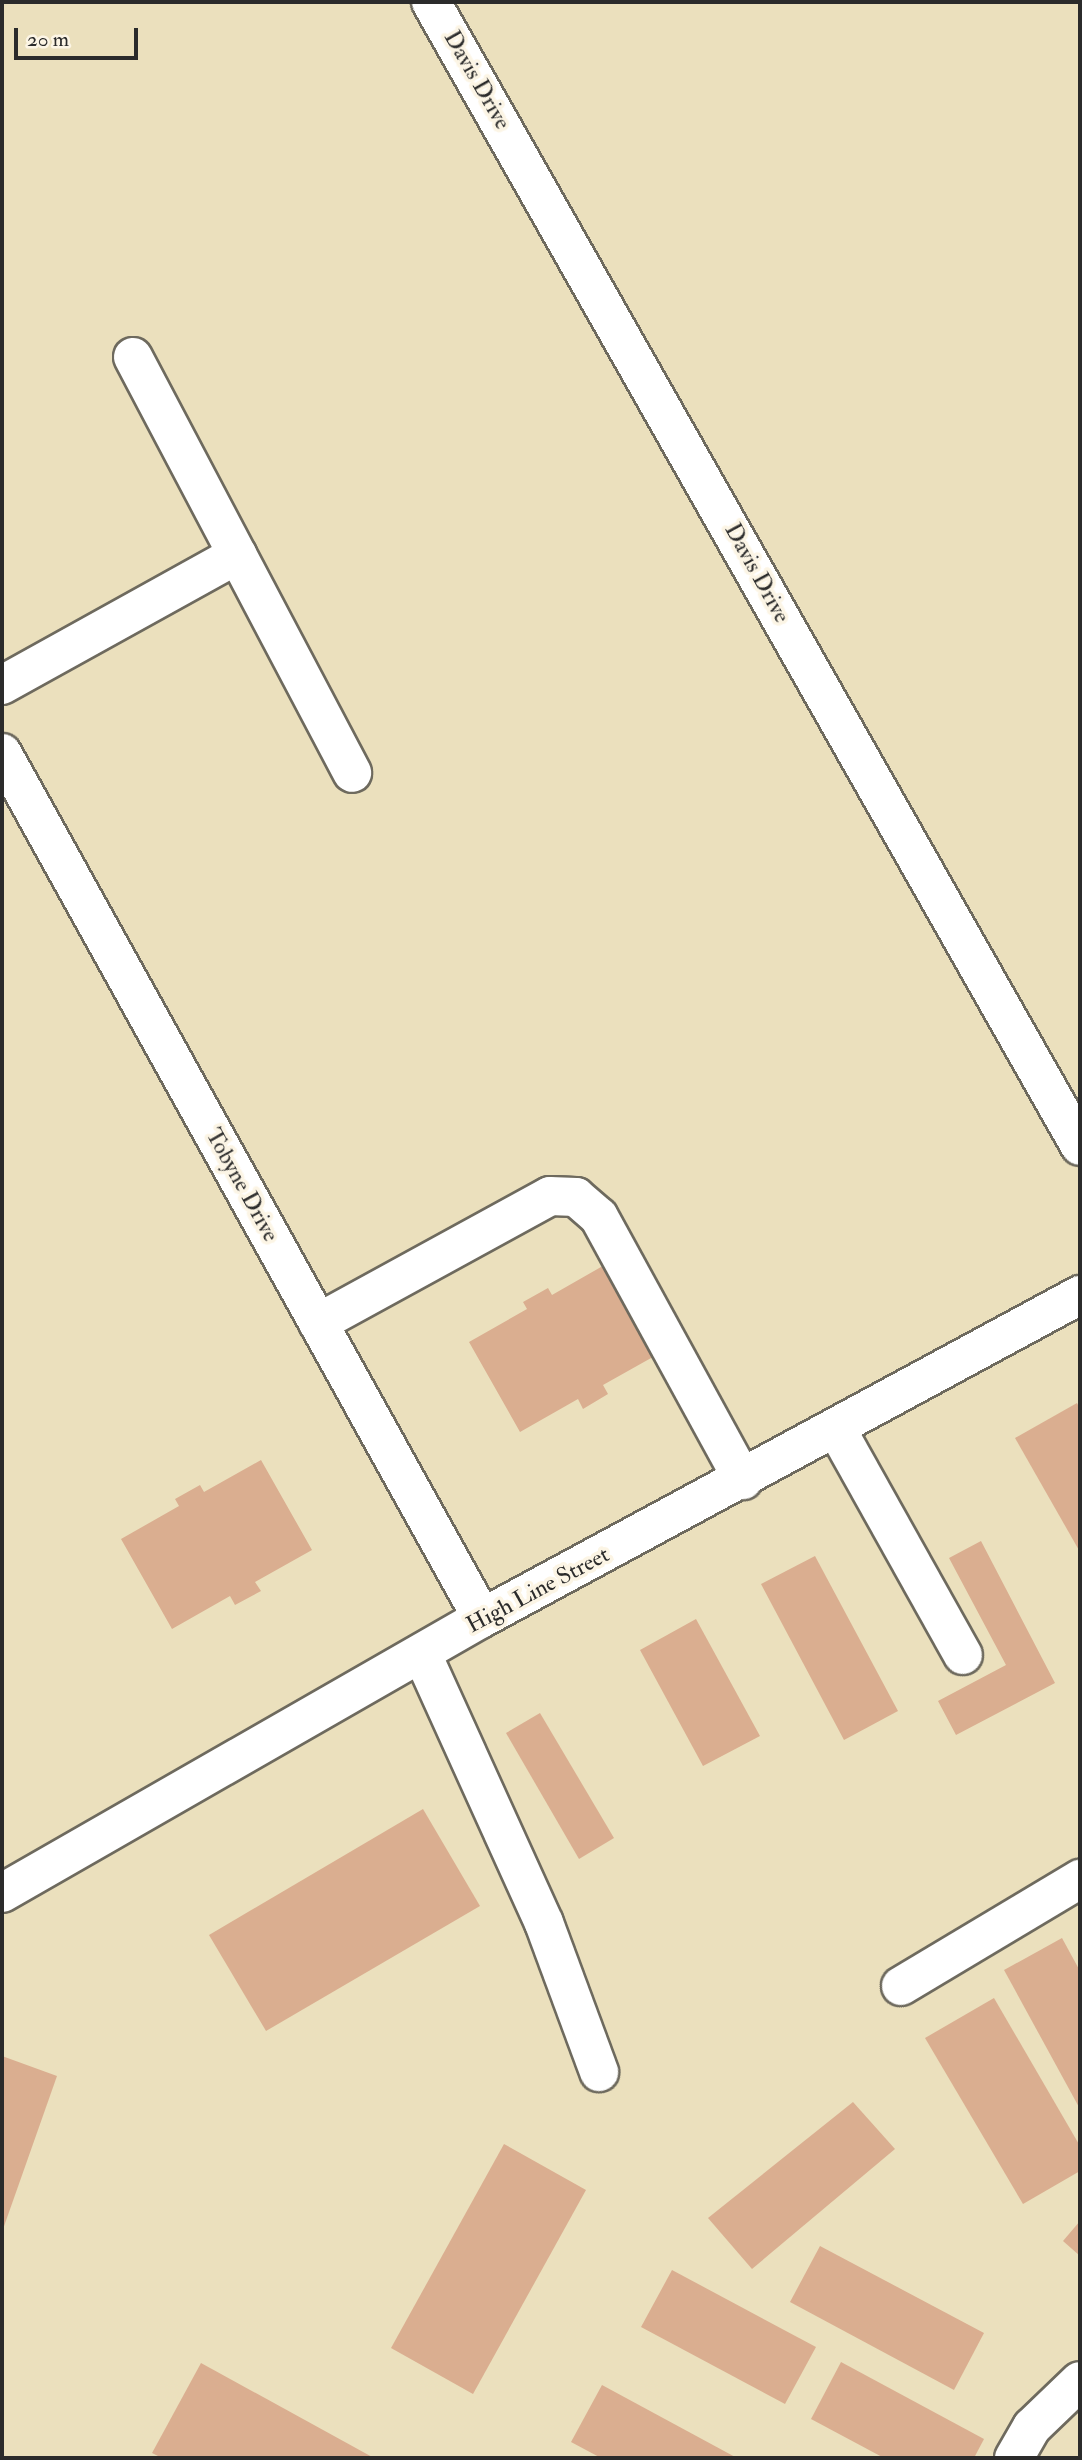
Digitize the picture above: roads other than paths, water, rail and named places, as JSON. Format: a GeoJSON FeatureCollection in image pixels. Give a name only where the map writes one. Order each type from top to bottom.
{"type":"FeatureCollection","features":[{"type":"Feature","properties":{"kind":"street","name":"Davis Drive"},"geometry":{"type":"LineString","coordinates":[[431,2],[1080,1146]]}},
{"type":"Feature","properties":{"kind":"street"},"geometry":{"type":"LineString","coordinates":[[134,357],[352,773]]}},
{"type":"Feature","properties":{"kind":"street"},"geometry":{"type":"LineString","coordinates":[[2,685],[237,555]]}},
{"type":"Feature","properties":{"kind":"street","name":"Tobyne Drive"},"geometry":{"type":"LineString","coordinates":[[2,753],[482,1618]]}},
{"type":"Feature","properties":{"kind":"street"},"geometry":{"type":"LineString","coordinates":[[318,1323],[550,1196],[576,1197],[599,1217],[743,1480]]}},
{"type":"Feature","properties":{"kind":"street","name":"High Line Street"},"geometry":{"type":"LineString","coordinates":[[2,1893],[482,1618],[743,1480],[1080,1295]]}},
{"type":"Feature","properties":{"kind":"street"},"geometry":{"type":"LineString","coordinates":[[836,1428],[963,1655]]}},
{"type":"Feature","properties":{"kind":"street"},"geometry":{"type":"LineString","coordinates":[[422,1654],[544,1923],[599,2072]]}},
{"type":"Feature","properties":{"kind":"street"},"geometry":{"type":"LineString","coordinates":[[901,1986],[1080,1879]]}},
{"type":"Feature","properties":{"kind":"street"},"geometry":{"type":"LineString","coordinates":[[1014,2458],[1032,2427],[1080,2381]]}}]}
